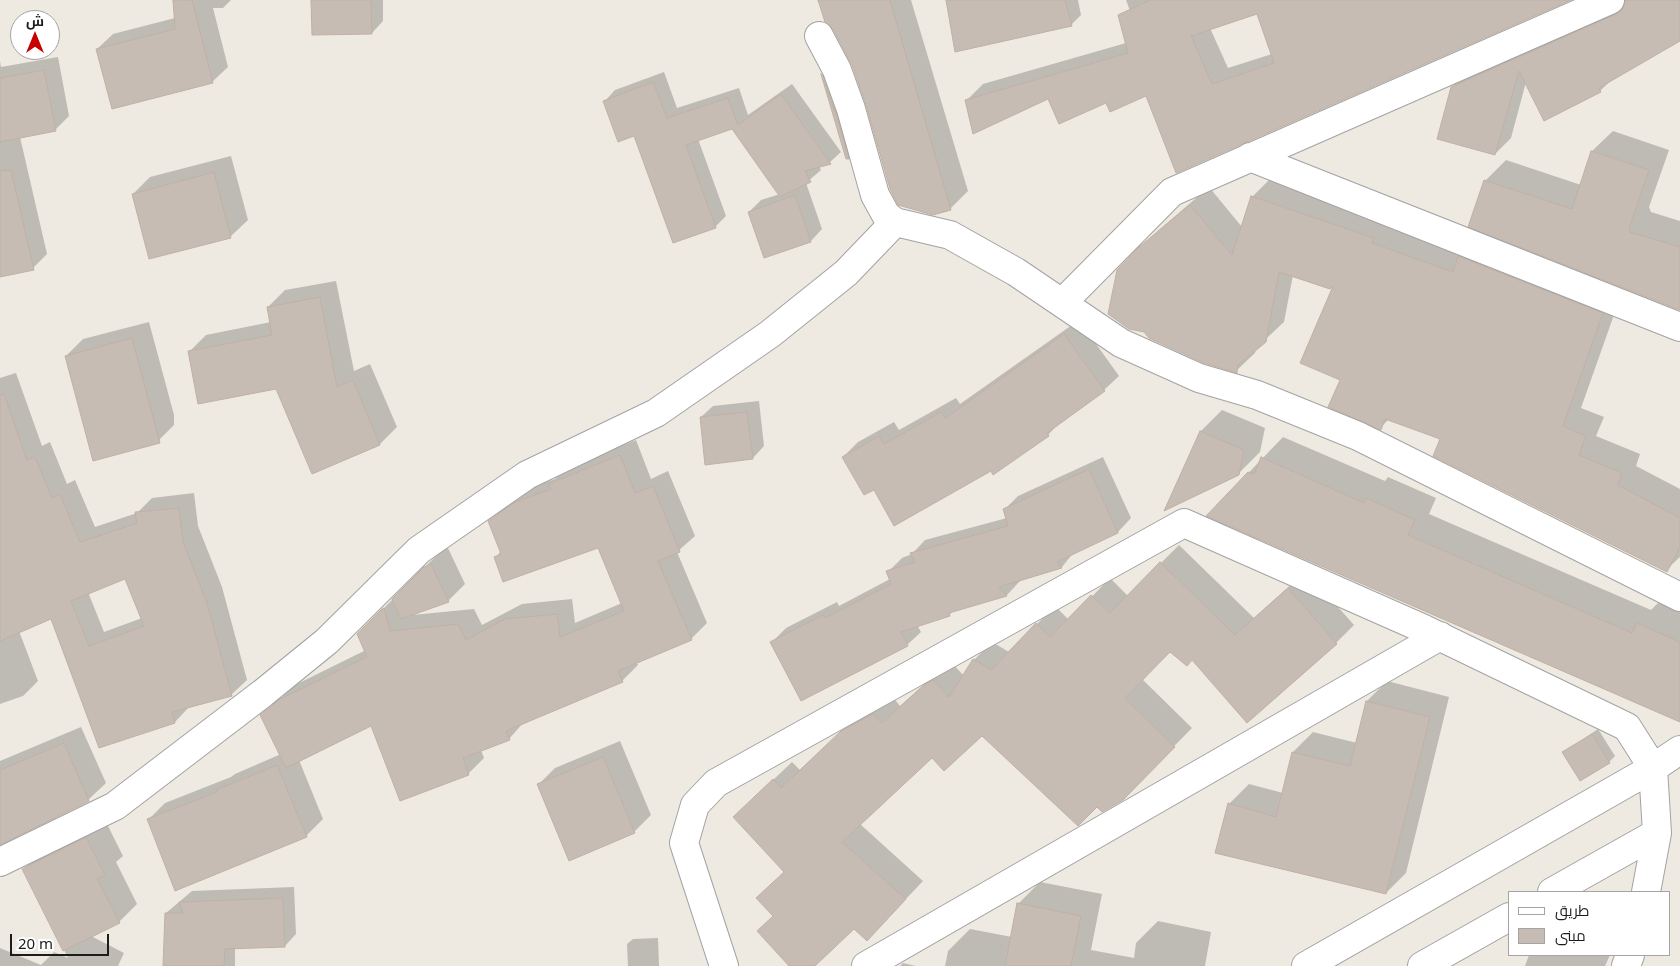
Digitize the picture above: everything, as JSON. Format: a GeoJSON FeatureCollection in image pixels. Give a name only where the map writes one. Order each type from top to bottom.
{"type":"FeatureCollection","features":[{"type":"Feature","properties":{"kind":"street"},"geometry":{"type":"LineString","coordinates":[[1062,304],[1172,192],[1610,0]]}},
{"type":"Feature","properties":{"kind":"street"},"geometry":{"type":"LineString","coordinates":[[819,36],[843,85],[875,195],[886,215],[895,222],[950,235],[1016,272],[1121,343],[1199,378],[1257,395],[1358,436],[1680,597]]}},
{"type":"Feature","properties":{"kind":"street"},"geometry":{"type":"LineString","coordinates":[[1250,157],[1680,327]]}},
{"type":"Feature","properties":{"kind":"street"},"geometry":{"type":"LineString","coordinates":[[0,862],[115,806],[264,693],[327,641],[419,550],[527,475],[656,413],[770,334],[838,280],[895,222]]}},
{"type":"Feature","properties":{"kind":"street"},"geometry":{"type":"LineString","coordinates":[[724,966],[684,843],[695,805],[716,783],[1184,523],[1440,636],[1627,727],[1652,768],[1657,833],[1646,891]]}},
{"type":"Feature","properties":{"kind":"street"},"geometry":{"type":"LineString","coordinates":[[866,966],[1440,636]]}},
{"type":"Feature","properties":{"kind":"street"},"geometry":{"type":"LineString","coordinates":[[1306,966],[1652,768],[1680,750]]}},
{"type":"Feature","properties":{"kind":"street"},"geometry":{"type":"LineString","coordinates":[[1554,891],[1657,833]]}},
{"type":"Feature","properties":{"kind":"street"},"geometry":{"type":"LineString","coordinates":[[1422,966],[1508,918]]}},
{"type":"Feature","properties":{"kind":"building"},"geometry":{"type":"Polygon","coordinates":[[[173,0],[192,0],[213,83],[112,109],[96,49],[175,29],[173,0]]]}},
{"type":"Feature","properties":{"kind":"building"},"geometry":{"type":"Polygon","coordinates":[[[311,0],[371,0],[372,34],[312,35],[311,0]]]}},
{"type":"Feature","properties":{"kind":"building"},"geometry":{"type":"Polygon","coordinates":[[[818,0],[890,0],[951,210],[933,215],[898,205],[890,189],[866,105],[852,65],[833,29],[825,22],[818,0]]]}},
{"type":"Feature","properties":{"kind":"building"},"geometry":{"type":"Polygon","coordinates":[[[946,0],[1065,0],[1072,26],[955,52],[946,0]]]}},
{"type":"Feature","properties":{"kind":"building"},"geometry":{"type":"Polygon","coordinates":[[[1150,0],[1571,0],[1176,173],[1146,96],[1110,112],[1106,103],[1059,124],[1048,99],[973,134],[965,100],[1128,53],[1118,15],[1150,0]],[[1257,14],[1191,36],[1212,84],[1274,63],[1257,14]]]}},
{"type":"Feature","properties":{"kind":"building"},"geometry":{"type":"Polygon","coordinates":[[[1625,0],[1680,0],[1680,41],[1599,88],[1601,92],[1544,121],[1519,71],[1495,155],[1437,139],[1451,87],[1616,14],[1623,9],[1625,0]]]}},
{"type":"Feature","properties":{"kind":"building"},"geometry":{"type":"Polygon","coordinates":[[[44,70],[56,131],[0,142],[0,78],[44,70]]]}},
{"type":"Feature","properties":{"kind":"building"},"geometry":{"type":"Polygon","coordinates":[[[821,74],[836,114],[849,159],[846,159],[821,74]]]}},
{"type":"Feature","properties":{"kind":"building"},"geometry":{"type":"Polygon","coordinates":[[[653,82],[667,118],[728,98],[738,125],[781,94],[831,164],[805,171],[811,182],[780,197],[732,129],[686,145],[716,228],[673,243],[634,136],[618,142],[603,101],[653,82]]]}},
{"type":"Feature","properties":{"kind":"building"},"geometry":{"type":"Polygon","coordinates":[[[1591,151],[1649,170],[1629,229],[1630,232],[1680,247],[1680,310],[1468,227],[1484,180],[1572,209],[1591,151]]]}},
{"type":"Feature","properties":{"kind":"building"},"geometry":{"type":"Polygon","coordinates":[[[11,170],[34,270],[0,277],[0,171],[11,170]]]}},
{"type":"Feature","properties":{"kind":"building"},"geometry":{"type":"Polygon","coordinates":[[[214,172],[231,238],[149,259],[132,194],[214,172]]]}},
{"type":"Feature","properties":{"kind":"building"},"geometry":{"type":"Polygon","coordinates":[[[795,195],[811,242],[764,258],[748,212],[795,195]]]}},
{"type":"Feature","properties":{"kind":"building"},"geometry":{"type":"Polygon","coordinates":[[[1251,196],[1374,238],[1372,243],[1453,272],[1458,256],[1603,313],[1563,426],[1586,436],[1579,455],[1622,473],[1618,485],[1680,518],[1680,547],[1667,572],[1433,456],[1440,439],[1385,419],[1381,430],[1328,407],[1340,380],[1300,363],[1333,286],[1330,289],[1279,272],[1266,342],[1238,365],[1237,373],[1204,363],[1149,338],[1144,332],[1129,329],[1108,314],[1117,270],[1139,247],[1190,205],[1232,255],[1251,196]]]}},
{"type":"Feature","properties":{"kind":"building"},"geometry":{"type":"Polygon","coordinates":[[[320,297],[337,387],[353,380],[380,445],[312,474],[276,389],[198,404],[188,351],[272,335],[267,307],[320,297]]]}},
{"type":"Feature","properties":{"kind":"building"},"geometry":{"type":"Polygon","coordinates":[[[1064,334],[1105,391],[1047,433],[1049,436],[993,475],[991,471],[894,526],[874,490],[864,495],[842,457],[879,436],[884,444],[941,412],[945,418],[1064,334]]]}},
{"type":"Feature","properties":{"kind":"building"},"geometry":{"type":"Polygon","coordinates":[[[132,338],[160,443],[93,461],[65,356],[132,338]]]}},
{"type":"Feature","properties":{"kind":"building"},"geometry":{"type":"Polygon","coordinates":[[[4,394],[27,460],[35,457],[52,498],[60,494],[80,542],[137,523],[135,512],[179,508],[183,542],[207,603],[232,696],[172,712],[175,723],[99,748],[51,619],[0,641],[0,395],[4,394]],[[125,579],[71,601],[89,646],[144,626],[125,579]]]}},
{"type":"Feature","properties":{"kind":"building"},"geometry":{"type":"Polygon","coordinates":[[[747,412],[753,459],[705,465],[700,417],[747,412]]]}},
{"type":"Feature","properties":{"kind":"building"},"geometry":{"type":"Polygon","coordinates":[[[1200,431],[1244,450],[1239,475],[1164,511],[1200,431]]]}},
{"type":"Feature","properties":{"kind":"building"},"geometry":{"type":"Polygon","coordinates":[[[620,455],[635,493],[653,486],[680,552],[658,561],[692,640],[618,671],[623,682],[506,731],[510,740],[463,758],[469,775],[400,801],[371,726],[286,768],[260,715],[280,699],[367,657],[357,634],[384,608],[390,631],[458,624],[466,640],[505,619],[557,614],[560,637],[624,611],[598,548],[503,582],[494,557],[501,554],[488,521],[515,502],[551,489],[548,484],[620,455]]]}},
{"type":"Feature","properties":{"kind":"building"},"geometry":{"type":"Polygon","coordinates":[[[1261,457],[1364,503],[1366,498],[1415,520],[1408,535],[1632,633],[1637,623],[1680,642],[1680,722],[1206,516],[1248,472],[1254,474],[1261,457]]]}},
{"type":"Feature","properties":{"kind":"building"},"geometry":{"type":"Polygon","coordinates":[[[1089,469],[1118,533],[1057,562],[1062,568],[999,587],[1007,596],[949,613],[950,616],[901,632],[908,646],[801,701],[770,642],[823,615],[825,618],[891,584],[886,571],[915,562],[910,553],[1008,526],[1003,509],[1089,469]]]}},
{"type":"Feature","properties":{"kind":"building"},"geometry":{"type":"Polygon","coordinates":[[[1160,562],[1235,635],[1288,588],[1337,644],[1247,723],[1192,660],[1187,666],[1170,652],[1125,698],[1175,747],[1123,800],[1102,812],[1097,807],[1078,826],[982,736],[944,771],[932,758],[842,842],[906,899],[867,941],[854,929],[815,966],[789,966],[757,931],[773,916],[756,898],[784,872],[733,817],[773,779],[781,788],[841,731],[873,714],[882,723],[923,686],[933,680],[949,697],[973,659],[991,670],[1036,623],[1050,637],[1091,595],[1110,613],[1160,562]]]}},
{"type":"Feature","properties":{"kind":"building"},"geometry":{"type":"Polygon","coordinates":[[[431,564],[449,602],[401,619],[392,599],[424,567],[431,564]]]}},
{"type":"Feature","properties":{"kind":"building"},"geometry":{"type":"Polygon","coordinates":[[[1366,701],[1430,717],[1386,894],[1215,853],[1228,803],[1276,817],[1292,752],[1350,766],[1366,701]]]}},
{"type":"Feature","properties":{"kind":"building"},"geometry":{"type":"Polygon","coordinates":[[[1592,734],[1610,763],[1580,781],[1562,752],[1592,734]]]}},
{"type":"Feature","properties":{"kind":"building"},"geometry":{"type":"Polygon","coordinates":[[[64,743],[89,801],[0,845],[0,770],[64,743]]]}},
{"type":"Feature","properties":{"kind":"building"},"geometry":{"type":"Polygon","coordinates":[[[603,757],[635,833],[569,861],[537,784],[603,757]]]}},
{"type":"Feature","properties":{"kind":"building"},"geometry":{"type":"Polygon","coordinates":[[[277,765],[307,837],[175,891],[147,819],[217,792],[216,790],[277,765]]]}},
{"type":"Feature","properties":{"kind":"building"},"geometry":{"type":"Polygon","coordinates":[[[86,837],[105,875],[97,879],[120,923],[63,951],[22,869],[86,837]]]}},
{"type":"Feature","properties":{"kind":"building"},"geometry":{"type":"Polygon","coordinates":[[[283,898],[285,947],[225,949],[224,966],[163,966],[165,913],[183,913],[179,902],[283,898]]]}},
{"type":"Feature","properties":{"kind":"building"},"geometry":{"type":"Polygon","coordinates":[[[1017,903],[1081,916],[1071,966],[1005,966],[1017,903]]]}}]}
